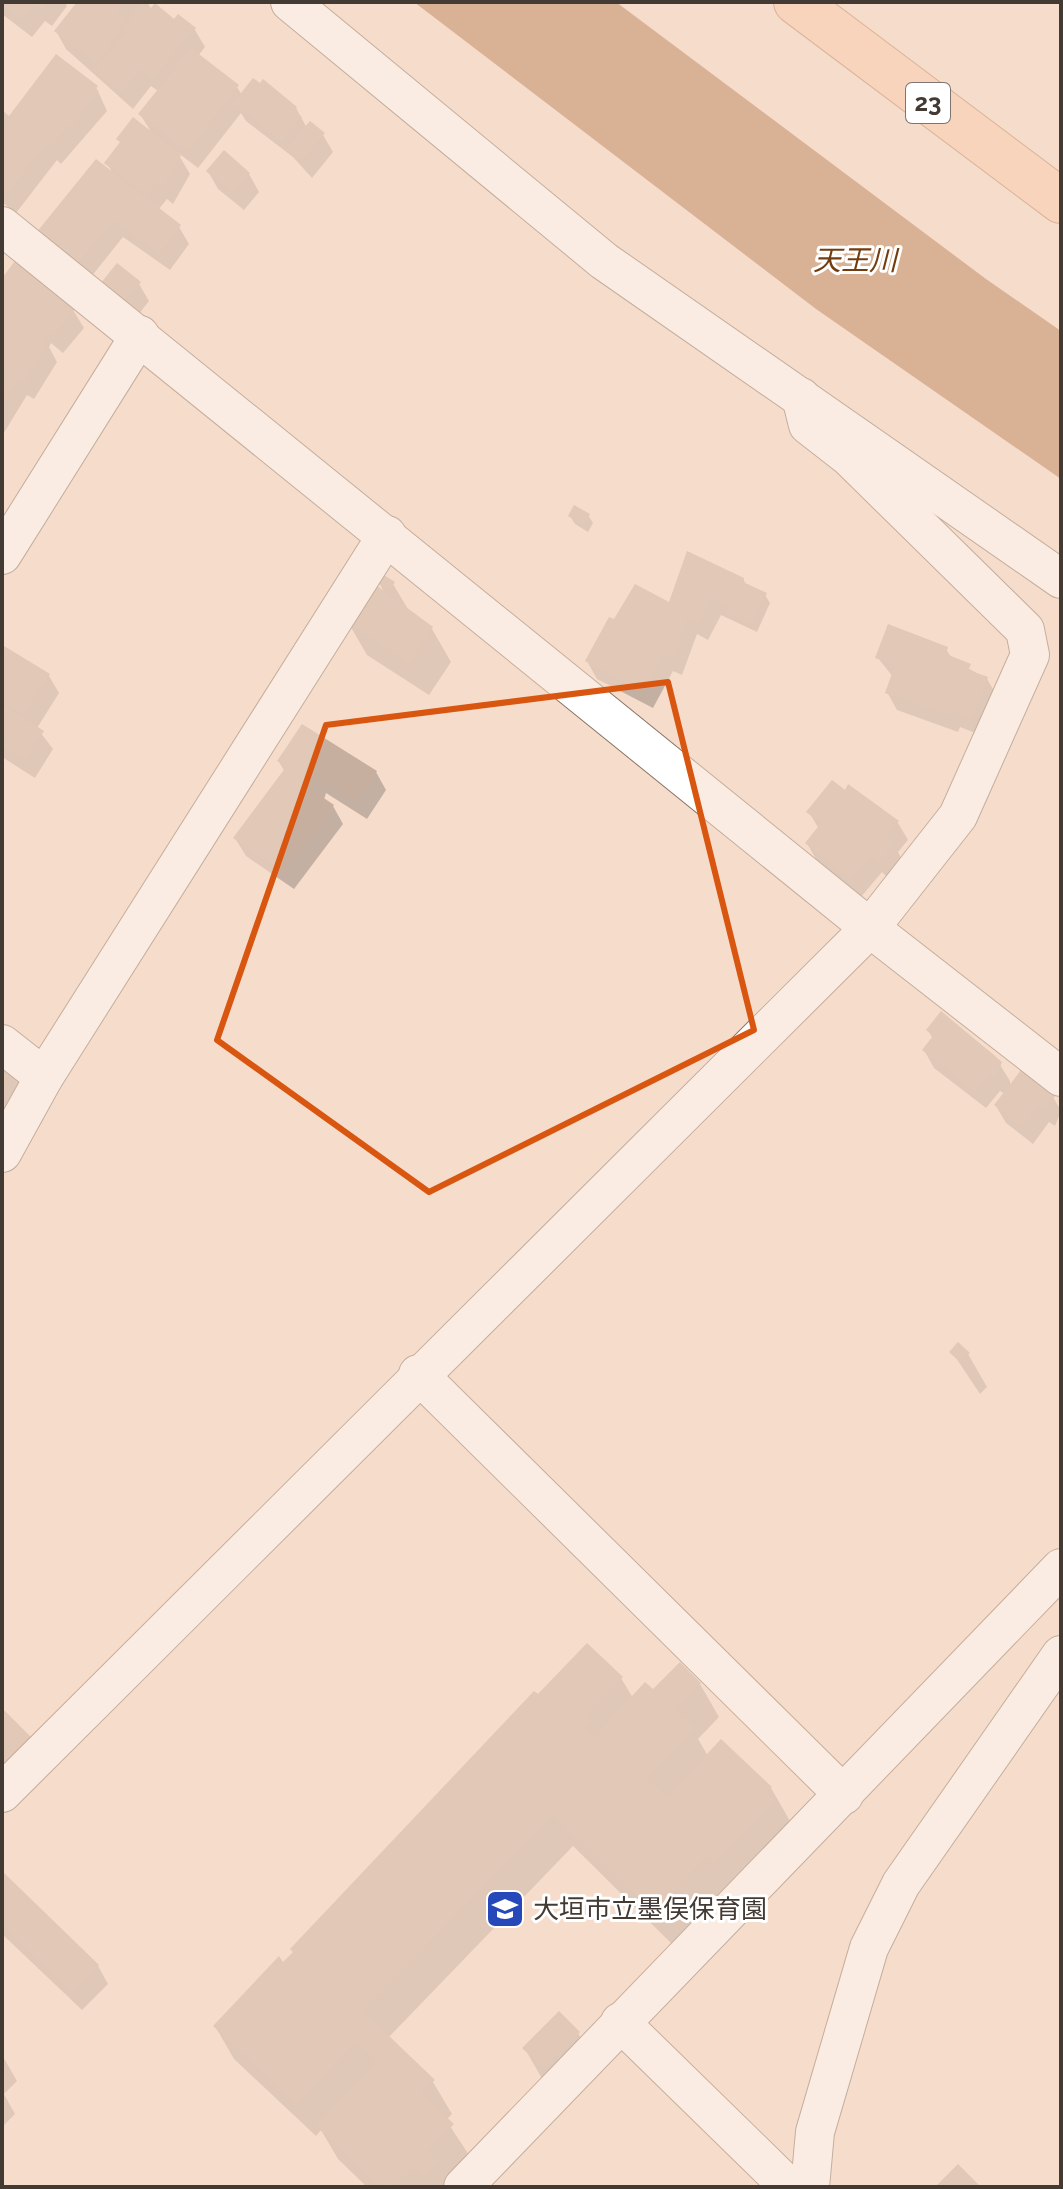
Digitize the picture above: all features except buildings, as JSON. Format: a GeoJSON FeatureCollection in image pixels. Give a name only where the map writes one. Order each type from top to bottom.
{"type":"FeatureCollection","features":[{"type":"Feature","properties":{"kind":"main road","name":"23"},"geometry":{"type":"LineString","coordinates":[[796,2],[1061,201]]}},
{"type":"Feature","properties":{"kind":"street"},"geometry":{"type":"LineString","coordinates":[[290,2],[604,261],[1061,579]]}},
{"type":"Feature","properties":{"kind":"street"},"geometry":{"type":"LineString","coordinates":[[2,226],[870,928],[1061,1077]]}},
{"type":"Feature","properties":{"kind":"street"},"geometry":{"type":"LineString","coordinates":[[2,555],[140,335]]}},
{"type":"Feature","properties":{"kind":"street"},"geometry":{"type":"LineString","coordinates":[[2,1793],[418,1374],[870,928],[958,816],[1030,655],[1025,630],[849,457],[808,425],[801,397]]}},
{"type":"Feature","properties":{"kind":"street"},"geometry":{"type":"LineString","coordinates":[[2,1153],[44,1077],[387,535]]}},
{"type":"Feature","properties":{"kind":"street"},"geometry":{"type":"LineString","coordinates":[[2,1044],[44,1077]]}},
{"type":"Feature","properties":{"kind":"street"},"geometry":{"type":"LineString","coordinates":[[418,1374],[844,1795]]}},
{"type":"Feature","properties":{"kind":"street"},"geometry":{"type":"LineString","coordinates":[[463,2187],[1061,1568]]}},
{"type":"Feature","properties":{"kind":"street"},"geometry":{"type":"LineString","coordinates":[[810,2187],[815,2132],[823,2099],[880,1921],[901,1884],[1061,1655]]}},
{"type":"Feature","properties":{"kind":"street"},"geometry":{"type":"LineString","coordinates":[[620,2022],[789,2187]]}},
{"type":"Feature","properties":{"kind":"highlighted area"},"geometry":{"type":"Polygon","coordinates":[[[668,682],[754,1030],[429,1192],[217,1040],[326,725],[668,682]]]}},
{"type":"Feature","properties":{"kind":"water","name":"天王川"},"geometry":{"type":"Polygon","coordinates":[[[414,2],[616,2],[986,279],[1061,331],[1061,479],[816,309],[414,2]]]}},
{"type":"Feature","properties":{"kind":"place","name":"大垣市立墨俣保育園"},"geometry":{"type":"Point","coordinates":[505,1909]}}]}
